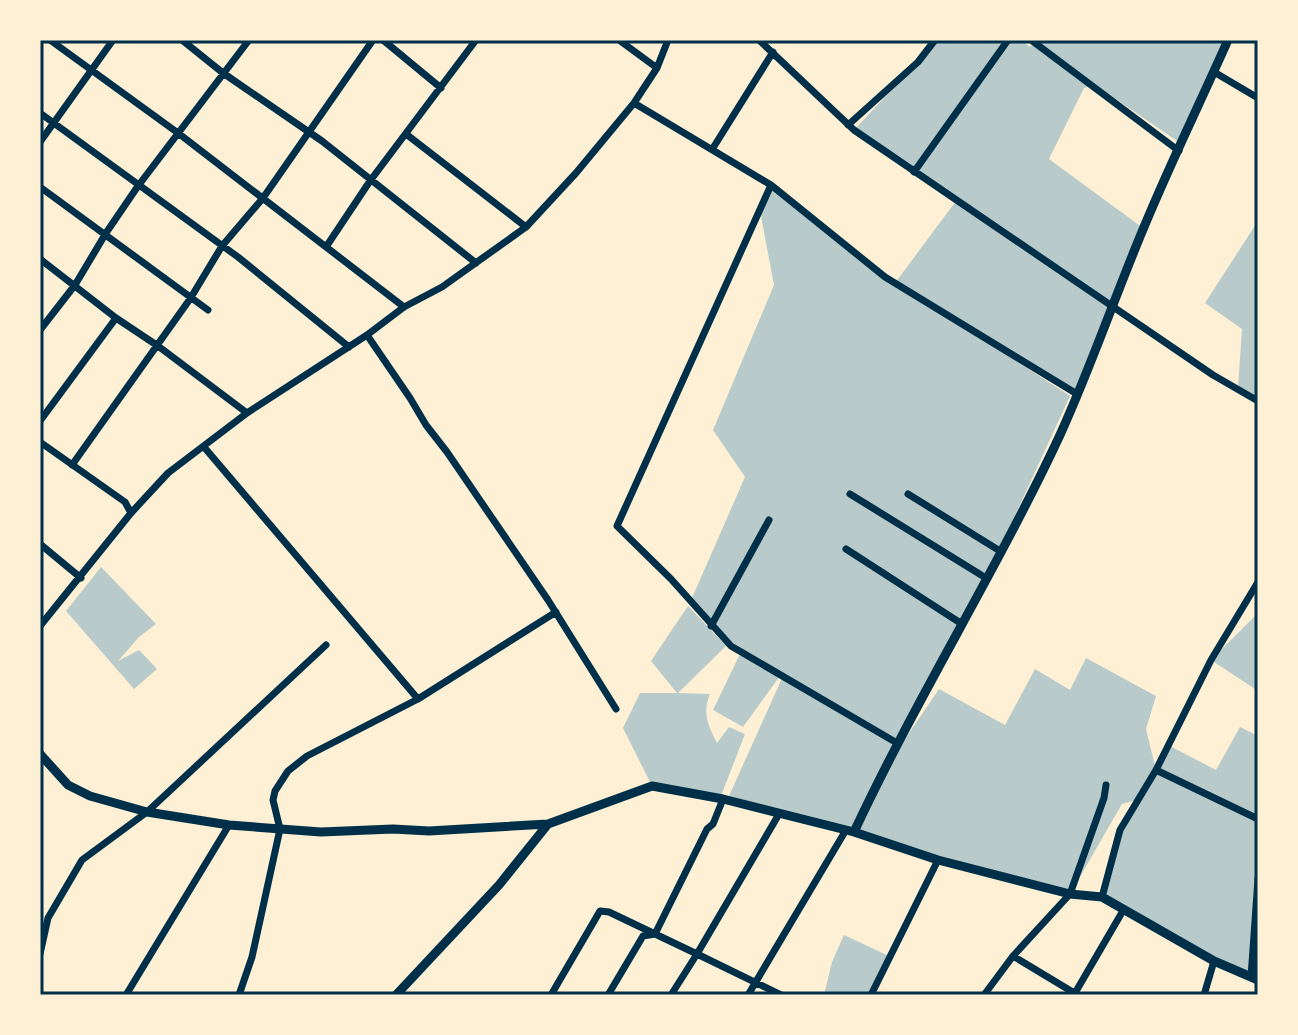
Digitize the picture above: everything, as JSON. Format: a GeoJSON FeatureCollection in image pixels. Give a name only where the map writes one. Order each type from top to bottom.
{"type":"FeatureCollection","features":[{"type":"Feature","properties":{"kind":"street"},"geometry":{"type":"LineString","coordinates":[[50,40],[178,133],[404,307]]}},
{"type":"Feature","properties":{"kind":"street"},"geometry":{"type":"LineString","coordinates":[[40,142],[113,40]]}},
{"type":"Feature","properties":{"kind":"street"},"geometry":{"type":"LineString","coordinates":[[182,40],[223,73],[308,131],[476,263]]}},
{"type":"Feature","properties":{"kind":"street"},"geometry":{"type":"LineString","coordinates":[[40,330],[75,285],[138,186],[249,40]]}},
{"type":"Feature","properties":{"kind":"street"},"geometry":{"type":"LineString","coordinates":[[72,465],[158,346],[222,246],[263,198],[373,40]]}},
{"type":"Feature","properties":{"kind":"street"},"geometry":{"type":"LineString","coordinates":[[383,40],[441,88]]}},
{"type":"Feature","properties":{"kind":"street"},"geometry":{"type":"LineString","coordinates":[[326,247],[370,181],[476,40]]}},
{"type":"Feature","properties":{"kind":"street"},"geometry":{"type":"LineString","coordinates":[[619,40],[657,68]]}},
{"type":"Feature","properties":{"kind":"street"},"geometry":{"type":"LineString","coordinates":[[40,626],[131,513],[168,473],[247,413],[367,335],[404,307],[442,287],[526,227],[634,103],[657,68],[668,40]]}},
{"type":"Feature","properties":{"kind":"street"},"geometry":{"type":"LineString","coordinates":[[759,40],[848,125],[1213,375],[1258,401]]}},
{"type":"Feature","properties":{"kind":"street"},"geometry":{"type":"LineString","coordinates":[[848,125],[918,62],[935,40]]}},
{"type":"Feature","properties":{"kind":"street"},"geometry":{"type":"LineString","coordinates":[[914,172],[1008,40]]}},
{"type":"Feature","properties":{"kind":"street"},"geometry":{"type":"LineString","coordinates":[[1031,40],[1179,151]]}},
{"type":"Feature","properties":{"kind":"street"},"geometry":{"type":"LineString","coordinates":[[748,995],[850,831],[1060,434],[1114,308],[1143,228],[1228,40]]}},
{"type":"Feature","properties":{"kind":"street"},"geometry":{"type":"LineString","coordinates":[[713,148],[773,52]]}},
{"type":"Feature","properties":{"kind":"street"},"geometry":{"type":"LineString","coordinates":[[1214,72],[1258,98]]}},
{"type":"Feature","properties":{"kind":"street"},"geometry":{"type":"LineString","coordinates":[[634,103],[771,185],[885,277],[1077,394]]}},
{"type":"Feature","properties":{"kind":"street"},"geometry":{"type":"LineString","coordinates":[[40,113],[222,246],[349,347]]}},
{"type":"Feature","properties":{"kind":"street"},"geometry":{"type":"LineString","coordinates":[[406,134],[526,227]]}},
{"type":"Feature","properties":{"kind":"street"},"geometry":{"type":"LineString","coordinates":[[771,185],[617,526],[671,579],[731,646],[897,743]]}},
{"type":"Feature","properties":{"kind":"street"},"geometry":{"type":"LineString","coordinates":[[40,187],[208,310]]}},
{"type":"Feature","properties":{"kind":"street"},"geometry":{"type":"LineString","coordinates":[[40,259],[247,413]]}},
{"type":"Feature","properties":{"kind":"street"},"geometry":{"type":"LineString","coordinates":[[40,421],[116,318]]}},
{"type":"Feature","properties":{"kind":"street"},"geometry":{"type":"LineString","coordinates":[[367,335],[426,425],[487,508],[616,709]]}},
{"type":"Feature","properties":{"kind":"street"},"geometry":{"type":"LineString","coordinates":[[40,442],[125,502],[131,513]]}},
{"type":"Feature","properties":{"kind":"street"},"geometry":{"type":"LineString","coordinates":[[204,447],[418,699]]}},
{"type":"Feature","properties":{"kind":"street"},"geometry":{"type":"LineString","coordinates":[[850,494],[986,578]]}},
{"type":"Feature","properties":{"kind":"street"},"geometry":{"type":"LineString","coordinates":[[908,494],[1000,551]]}},
{"type":"Feature","properties":{"kind":"street"},"geometry":{"type":"LineString","coordinates":[[711,626],[769,520]]}},
{"type":"Feature","properties":{"kind":"street"},"geometry":{"type":"LineString","coordinates":[[40,544],[81,578]]}},
{"type":"Feature","properties":{"kind":"street"},"geometry":{"type":"LineString","coordinates":[[846,549],[962,624]]}},
{"type":"Feature","properties":{"kind":"street"},"geometry":{"type":"LineString","coordinates":[[1102,897],[1120,830],[1156,770],[1211,660],[1258,582]]}},
{"type":"Feature","properties":{"kind":"street"},"geometry":{"type":"LineString","coordinates":[[239,995],[252,957],[280,829],[273,800],[278,783],[307,756],[418,699],[556,612]]}},
{"type":"Feature","properties":{"kind":"street"},"geometry":{"type":"LineString","coordinates":[[40,954],[48,918],[82,860],[147,812],[326,645]]}},
{"type":"Feature","properties":{"kind":"street"},"geometry":{"type":"LineString","coordinates":[[40,754],[78,792],[147,812],[229,825],[321,832],[429,831],[548,824],[652,786],[723,799],[850,831],[938,860],[1070,894],[1102,897],[1214,961],[1254,978],[1258,879]]}},
{"type":"Feature","properties":{"kind":"street"},"geometry":{"type":"LineString","coordinates":[[1156,770],[1258,819]]}},
{"type":"Feature","properties":{"kind":"street"},"geometry":{"type":"LineString","coordinates":[[984,995],[1013,956],[1070,894],[1106,785]]}},
{"type":"Feature","properties":{"kind":"street"},"geometry":{"type":"LineString","coordinates":[[655,934],[723,799]]}},
{"type":"Feature","properties":{"kind":"street"},"geometry":{"type":"LineString","coordinates":[[671,995],[779,814]]}},
{"type":"Feature","properties":{"kind":"street"},"geometry":{"type":"LineString","coordinates":[[396,995],[499,885],[548,824]]}},
{"type":"Feature","properties":{"kind":"street"},"geometry":{"type":"LineString","coordinates":[[126,995],[229,825]]}},
{"type":"Feature","properties":{"kind":"street"},"geometry":{"type":"LineString","coordinates":[[871,995],[938,860]]}},
{"type":"Feature","properties":{"kind":"street"},"geometry":{"type":"LineString","coordinates":[[1013,956],[1077,994],[1124,909]]}},
{"type":"Feature","properties":{"kind":"street"},"geometry":{"type":"LineString","coordinates":[[551,995],[600,911],[609,912],[781,995]]}},
{"type":"Feature","properties":{"kind":"street"},"geometry":{"type":"LineString","coordinates":[[608,995],[643,936],[655,934]]}},
{"type":"Feature","properties":{"kind":"street"},"geometry":{"type":"LineString","coordinates":[[1204,995],[1214,961]]}},
{"type":"Feature","properties":{"kind":"shaded area"},"geometry":{"type":"Polygon","coordinates":[[[938,40],[1021,40],[1030,47],[1035,40],[1228,40],[1180,143],[1094,84],[1084,88],[1049,159],[1143,228],[1076,390],[920,299],[1070,396],[999,550],[886,767],[939,689],[1005,725],[1035,669],[1070,690],[1086,658],[1156,696],[1146,729],[1155,766],[1168,745],[1216,770],[1240,727],[1258,736],[1258,978],[1214,961],[1102,897],[1120,830],[1136,800],[1122,804],[1070,894],[729,796],[783,676],[728,639],[692,598],[745,477],[713,430],[774,285],[760,211],[771,185],[895,283],[956,201],[854,130],[938,40]]]}},
{"type":"Feature","properties":{"kind":"shaded area"},"geometry":{"type":"Polygon","coordinates":[[[1258,221],[1258,293],[1255,300],[1258,302],[1258,401],[1238,388],[1242,329],[1205,303],[1258,221]]]}},
{"type":"Feature","properties":{"kind":"shaded area"},"geometry":{"type":"Polygon","coordinates":[[[101,567],[156,624],[139,637],[118,661],[139,650],[157,669],[134,689],[66,611],[101,567]]]}},
{"type":"Feature","properties":{"kind":"shaded area"},"geometry":{"type":"Polygon","coordinates":[[[688,606],[726,646],[678,693],[710,694],[706,707],[707,719],[717,743],[729,727],[745,734],[721,796],[652,786],[623,728],[640,693],[677,693],[651,661],[688,606]]]}},
{"type":"Feature","properties":{"kind":"shaded area"},"geometry":{"type":"Polygon","coordinates":[[[1258,613],[1258,691],[1211,660],[1258,613]]]}},
{"type":"Feature","properties":{"kind":"shaded area"},"geometry":{"type":"Polygon","coordinates":[[[740,654],[780,676],[743,727],[713,710],[740,654]]]}},
{"type":"Feature","properties":{"kind":"shaded area"},"geometry":{"type":"Polygon","coordinates":[[[844,935],[889,956],[871,995],[824,995],[832,962],[844,935]]]}}]}
